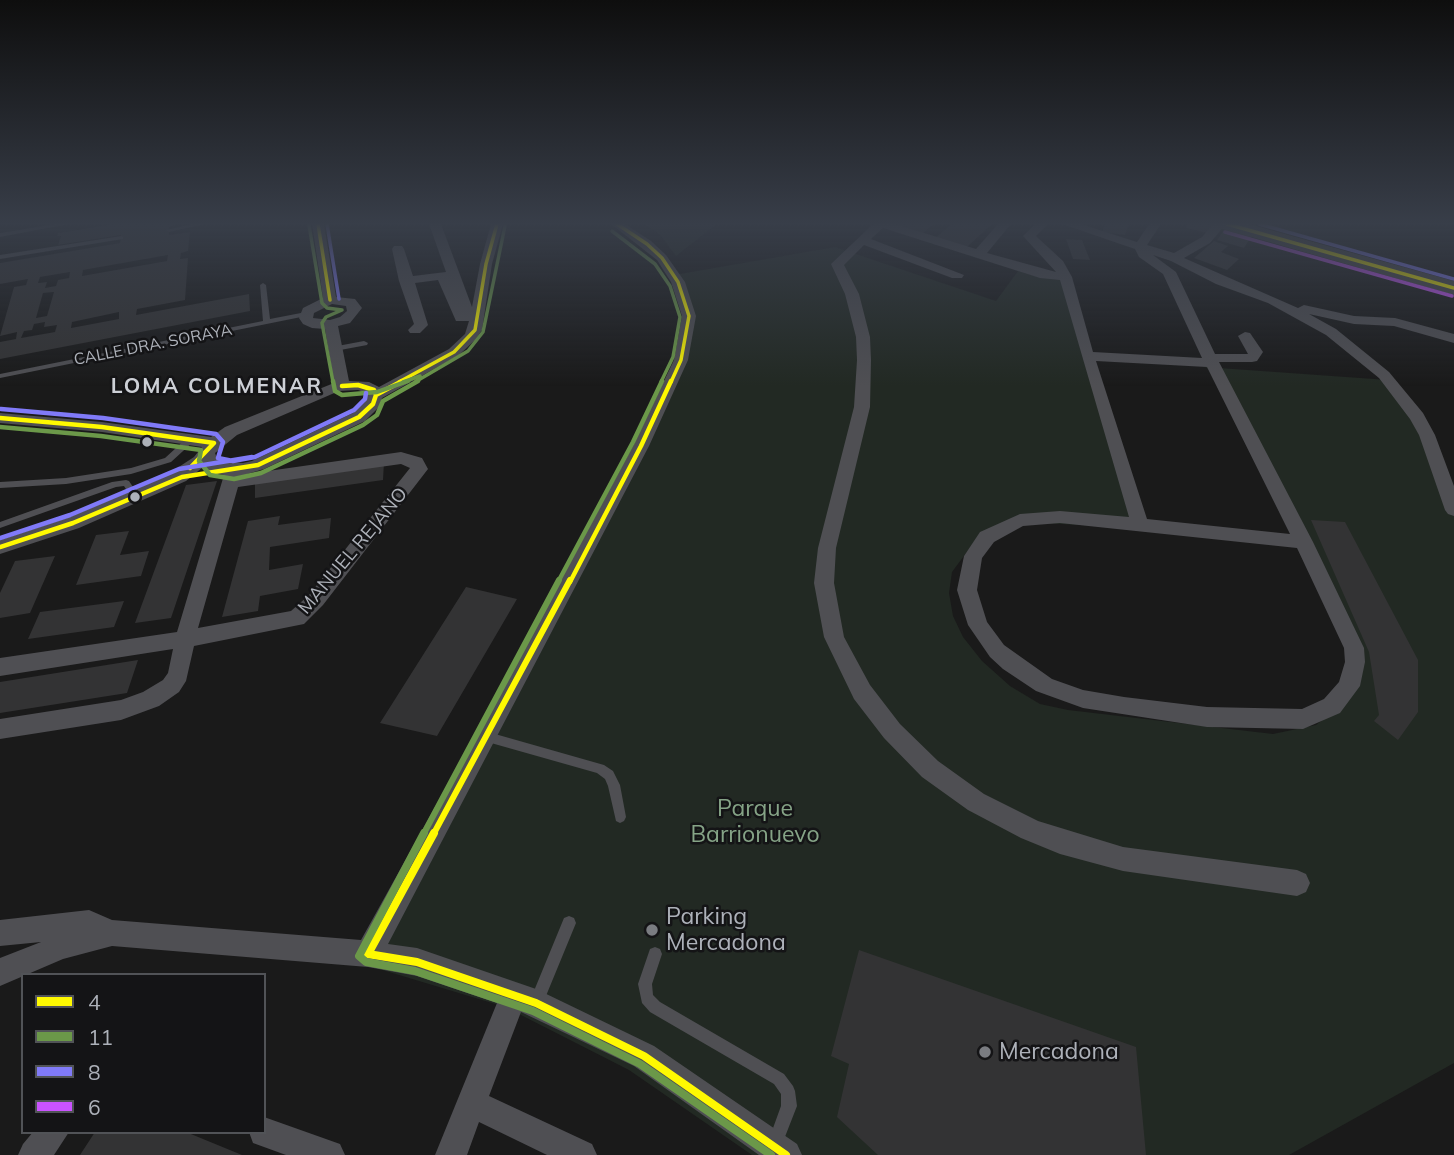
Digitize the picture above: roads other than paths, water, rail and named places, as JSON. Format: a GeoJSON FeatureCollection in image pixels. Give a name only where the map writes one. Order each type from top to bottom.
{"type":"FeatureCollection","features":[{"type":"Feature","properties":{"kind":"main road"},"geometry":{"type":"LineString","coordinates":[[1418,278],[1454,288]]}},
{"type":"Feature","properties":{"kind":"street"},"geometry":{"type":"LineString","coordinates":[[327,278],[330,300]]}},
{"type":"Feature","properties":{"kind":"street"},"geometry":{"type":"LineString","coordinates":[[406,278],[421,325],[415,330]]}},
{"type":"Feature","properties":{"kind":"street"},"geometry":{"type":"LineString","coordinates":[[407,281],[426,278]]}},
{"type":"Feature","properties":{"kind":"street"},"geometry":{"type":"LineString","coordinates":[[444,278],[461,318],[469,317],[455,278]]}},
{"type":"Feature","properties":{"kind":"street"},"geometry":{"type":"LineString","coordinates":[[0,547],[73,523],[169,481],[196,473],[230,474],[258,465],[359,417],[373,404],[376,395],[454,352],[475,330],[484,278]]}},
{"type":"Feature","properties":{"kind":"street"},"geometry":{"type":"LineString","coordinates":[[368,954],[488,737],[641,446],[681,360],[690,316],[675,278]]}},
{"type":"Feature","properties":{"kind":"street"},"geometry":{"type":"LineString","coordinates":[[844,278],[863,337],[862,407],[828,548],[824,583],[834,637],[862,692],[892,731],[930,769],[976,802],[1030,831],[1123,859],[1297,883]]}},
{"type":"Feature","properties":{"kind":"street"},"geometry":{"type":"LineString","coordinates":[[1065,278],[1140,525]]}},
{"type":"Feature","properties":{"kind":"street"},"geometry":{"type":"LineString","coordinates":[[1172,278],[1211,361],[1304,542],[1354,648],[1355,662],[1349,686],[1342,697],[1318,714],[1303,719],[1207,718],[1083,699],[1063,693],[1026,675],[1010,663],[985,638],[972,614],[968,579],[973,556],[979,546],[998,530],[1020,520],[1046,516],[1304,542]]}},
{"type":"Feature","properties":{"kind":"street"},"geometry":{"type":"LineString","coordinates":[[1215,278],[1273,300],[1354,320],[1395,322],[1454,339]]}},
{"type":"Feature","properties":{"kind":"street"},"geometry":{"type":"LineString","coordinates":[[330,300],[350,302],[355,308],[345,320],[331,324],[312,323],[306,314],[317,304],[330,300]]}},
{"type":"Feature","properties":{"kind":"street"},"geometry":{"type":"LineString","coordinates":[[1273,300],[1331,332],[1395,387],[1427,435],[1454,510]]}},
{"type":"Feature","properties":{"kind":"street"},"geometry":{"type":"LineString","coordinates":[[331,324],[335,349],[350,386]]}},
{"type":"Feature","properties":{"kind":"street"},"geometry":{"type":"LineString","coordinates":[[1087,356],[1211,361],[1252,358],[1256,352],[1245,336]]}},
{"type":"Feature","properties":{"kind":"street"},"geometry":{"type":"LineString","coordinates":[[169,481],[231,431],[327,390],[391,378],[454,352]]}},
{"type":"Feature","properties":{"kind":"street"},"geometry":{"type":"LineString","coordinates":[[350,386],[374,390],[376,395]]}},
{"type":"Feature","properties":{"kind":"street"},"geometry":{"type":"LineString","coordinates":[[0,418],[102,427],[191,439],[210,448]]}},
{"type":"Feature","properties":{"kind":"street"},"geometry":{"type":"LineString","coordinates":[[210,448],[210,464],[230,474]]}},
{"type":"Feature","properties":{"kind":"street","name":"MANUEL REJANO"},"geometry":{"type":"LineString","coordinates":[[185,639],[287,622],[304,614],[418,473],[419,465],[412,460],[394,459],[230,474]]}},
{"type":"Feature","properties":{"kind":"street"},"geometry":{"type":"LineString","coordinates":[[0,729],[121,710],[166,691],[176,680],[230,474]]}},
{"type":"Feature","properties":{"kind":"street"},"geometry":{"type":"LineString","coordinates":[[0,667],[185,639]]}},
{"type":"Feature","properties":{"kind":"street"},"geometry":{"type":"LineString","coordinates":[[0,933],[89,923],[112,933],[368,954],[417,962],[525,999],[644,1056],[780,1150]]}},
{"type":"Feature","properties":{"kind":"street"},"geometry":{"type":"LineString","coordinates":[[0,972],[63,946],[112,933]]}},
{"type":"Feature","properties":{"kind":"street"},"geometry":{"type":"LineString","coordinates":[[451,1155],[471,1103],[525,999]]}},
{"type":"Feature","properties":{"kind":"street"},"geometry":{"type":"LineString","coordinates":[[471,1103],[581,1155]]}},
{"type":"Feature","properties":{"kind":"street"},"geometry":{"type":"LineString","coordinates":[[266,1133],[329,1155]]}},
{"type":"Feature","properties":{"kind":"street"},"geometry":{"type":"LineString","coordinates":[[34,1155],[52,1134]]}},
{"type":"Feature","properties":{"kind":"lane"},"geometry":{"type":"LineString","coordinates":[[262,285],[267,322]]}},
{"type":"Feature","properties":{"kind":"lane","name":"CALLE DRA. SORAYA"},"geometry":{"type":"LineString","coordinates":[[0,376],[306,314]]}},
{"type":"Feature","properties":{"kind":"lane"},"geometry":{"type":"LineString","coordinates":[[335,349],[364,343]]}},
{"type":"Feature","properties":{"kind":"lane"},"geometry":{"type":"LineString","coordinates":[[0,485],[66,481],[131,471],[168,460],[191,439]]}},
{"type":"Feature","properties":{"kind":"lane"},"geometry":{"type":"LineString","coordinates":[[0,525],[119,483],[126,484],[134,495]]}},
{"type":"Feature","properties":{"kind":"lane"},"geometry":{"type":"LineString","coordinates":[[488,737],[600,769],[609,775],[614,785],[620,817]]}},
{"type":"Feature","properties":{"kind":"lane"},"geometry":{"type":"LineString","coordinates":[[525,999],[569,923]]}},
{"type":"Feature","properties":{"kind":"lane"},"geometry":{"type":"LineString","coordinates":[[655,954],[645,984],[647,998],[655,1007],[779,1079],[788,1091],[789,1105],[780,1150]]}},
{"type":"Feature","properties":{"kind":"place","name":"Parking Mercadona"},"geometry":{"type":"Point","coordinates":[652,930]}},
{"type":"Feature","properties":{"kind":"place","name":"Mercadona"},"geometry":{"type":"Point","coordinates":[985,1052]}},
{"type":"Feature","properties":{"kind":"district","name":"LOMA COLMENAR"},"geometry":{"type":"Point","coordinates":[217,387]}},
{"type":"Feature","properties":{"kind":"park label","name":"Parque Barrionuevo"},"geometry":{"type":"Point","coordinates":[755,822]}}]}
